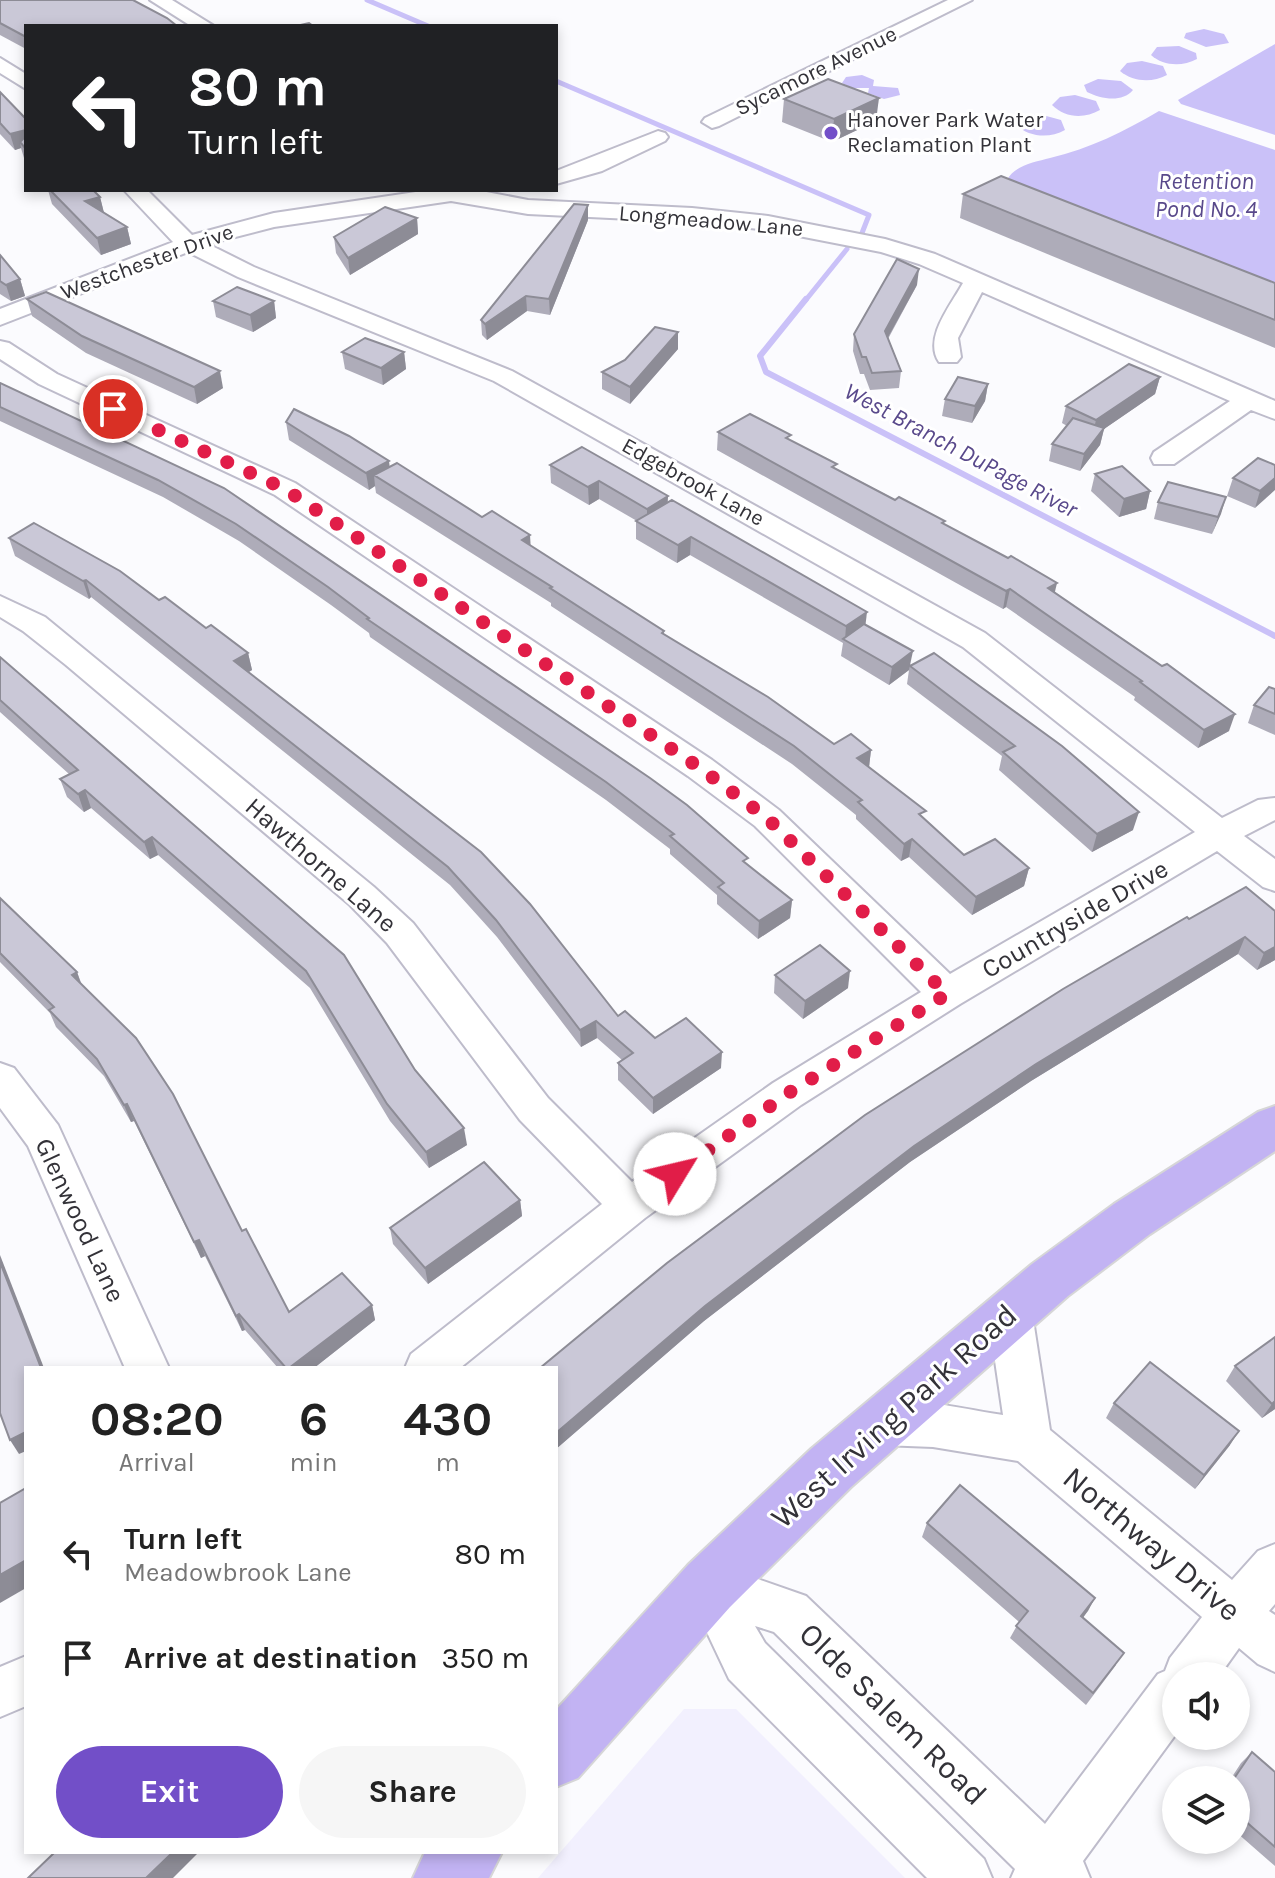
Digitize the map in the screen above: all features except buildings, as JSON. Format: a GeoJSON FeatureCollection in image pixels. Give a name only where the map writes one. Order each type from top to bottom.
{"type":"FeatureCollection","features":[{"type":"Feature","properties":{"kind":"main road","name":"West Irving Park Road"},"geometry":{"type":"LineString","coordinates":[[558,1754],[709,1586],[831,1468],[1010,1313],[1132,1219],[1275,1126]]}},
{"type":"Feature","properties":{"kind":"main road"},"geometry":{"type":"LineString","coordinates":[[446,1878],[467,1854]]}},
{"type":"Feature","properties":{"kind":"street"},"geometry":{"type":"LineString","coordinates":[[159,0],[201,24]]}},
{"type":"Feature","properties":{"kind":"street","name":"Sycamore Avenue"},"geometry":{"type":"LineString","coordinates":[[712,122],[963,0]]}},
{"type":"Feature","properties":{"kind":"street"},"geometry":{"type":"LineString","coordinates":[[0,64],[24,82]]}},
{"type":"Feature","properties":{"kind":"street"},"geometry":{"type":"LineString","coordinates":[[558,177],[594,166],[658,137]]}},
{"type":"Feature","properties":{"kind":"street","name":"Edgebrook Lane"},"geometry":{"type":"LineString","coordinates":[[137,192],[187,243],[246,272],[503,376],[974,640],[1275,878]]}},
{"type":"Feature","properties":{"kind":"street","name":"Westchester Drive"},"geometry":{"type":"LineString","coordinates":[[0,318],[187,243],[274,220],[445,192]]}},
{"type":"Feature","properties":{"kind":"street","name":"Longmeadow Lane"},"geometry":{"type":"LineString","coordinates":[[445,192],[528,207],[692,215],[768,223],[893,248],[1275,411]]}},
{"type":"Feature","properties":{"kind":"street"},"geometry":{"type":"LineString","coordinates":[[948,357],[946,338],[976,281]]}},
{"type":"Feature","properties":{"kind":"street"},"geometry":{"type":"LineString","coordinates":[[0,348],[48,379],[285,489],[700,768],[767,818],[947,994]]}},
{"type":"Feature","properties":{"kind":"street"},"geometry":{"type":"LineString","coordinates":[[1164,458],[1249,400]]}},
{"type":"Feature","properties":{"kind":"street","name":"Hawthorne Lane"},"geometry":{"type":"LineString","coordinates":[[0,605],[34,624],[77,658],[362,896],[400,933],[534,1109],[630,1206]]}},
{"type":"Feature","properties":{"kind":"street"},"geometry":{"type":"LineString","coordinates":[[1217,835],[1270,808]]}},
{"type":"Feature","properties":{"kind":"street","name":"Countryside Drive"},"geometry":{"type":"LineString","coordinates":[[430,1366],[630,1206],[787,1094],[947,994],[1217,835]]}},
{"type":"Feature","properties":{"kind":"street","name":"Glenwood Lane"},"geometry":{"type":"LineString","coordinates":[[0,1079],[44,1137],[146,1366]]}},
{"type":"Feature","properties":{"kind":"street"},"geometry":{"type":"LineString","coordinates":[[882,1424],[933,1426],[1029,1441],[1010,1313]]}},
{"type":"Feature","properties":{"kind":"street","name":"Northway Drive"},"geometry":{"type":"LineString","coordinates":[[1029,1441],[1275,1647]]}},
{"type":"Feature","properties":{"kind":"street"},"geometry":{"type":"LineString","coordinates":[[1198,1662],[1234,1614],[1275,1568]]}},
{"type":"Feature","properties":{"kind":"street"},"geometry":{"type":"LineString","coordinates":[[709,1586],[747,1661],[965,1878]]}},
{"type":"Feature","properties":{"kind":"street","name":"Olde Salem Road"},"geometry":{"type":"LineString","coordinates":[[709,1586],[789,1613],[1050,1873]]}},
{"type":"Feature","properties":{"kind":"street"},"geometry":{"type":"LineString","coordinates":[[0,1692],[24,1682]]}},
{"type":"Feature","properties":{"kind":"street"},"geometry":{"type":"LineString","coordinates":[[1050,1873],[1162,1712]]}},
{"type":"Feature","properties":{"kind":"shaded area"},"geometry":{"type":"Polygon","coordinates":[[[684,1709],[736,1709],[905,1878],[538,1878],[684,1709]]]}},
{"type":"Feature","properties":{"kind":"water"},"geometry":{"type":"Polygon","coordinates":[[[1204,29],[1224,34],[1229,43],[1206,47],[1184,38],[1186,33],[1204,29]]]}},
{"type":"Feature","properties":{"kind":"water"},"geometry":{"type":"Polygon","coordinates":[[[1275,44],[1275,135],[1181,104],[1178,100],[1275,44]]]}},
{"type":"Feature","properties":{"kind":"water"},"geometry":{"type":"Polygon","coordinates":[[[1179,46],[1196,53],[1197,59],[1173,64],[1151,55],[1157,47],[1179,46]]]}},
{"type":"Feature","properties":{"kind":"water"},"geometry":{"type":"Polygon","coordinates":[[[1142,61],[1163,66],[1167,75],[1143,80],[1120,71],[1127,63],[1142,61]]]}},
{"type":"Feature","properties":{"kind":"water"},"geometry":{"type":"Polygon","coordinates":[[[862,75],[874,80],[873,86],[898,88],[900,95],[884,99],[868,93],[869,88],[852,88],[842,83],[846,77],[862,75]]]}},
{"type":"Feature","properties":{"kind":"water"},"geometry":{"type":"Polygon","coordinates":[[[1098,79],[1121,81],[1133,90],[1123,97],[1111,98],[1087,92],[1084,85],[1098,79]]]}},
{"type":"Feature","properties":{"kind":"water"},"geometry":{"type":"Polygon","coordinates":[[[1075,95],[1096,101],[1100,110],[1075,116],[1063,113],[1052,105],[1060,97],[1075,95]]]}},
{"type":"Feature","properties":{"kind":"water","name":"Retention Pond No. 4"},"geometry":{"type":"Polygon","coordinates":[[[1159,111],[1275,150],[1275,291],[1007,180],[1026,165],[1093,144],[1159,111]]]}},
{"type":"Feature","properties":{"kind":"water"},"geometry":{"type":"Polygon","coordinates":[[[1039,114],[1061,120],[1065,130],[1052,135],[1039,135],[1016,125],[1019,118],[1039,114]]]}},
{"type":"Feature","properties":{"kind":"waterway","name":"West Branch DuPage River"},"geometry":{"type":"LineString","coordinates":[[367,0],[423,24]]}},
{"type":"Feature","properties":{"kind":"waterway","name":"West Branch DuPage River"},"geometry":{"type":"LineString","coordinates":[[558,82],[869,215],[862,233]]}},
{"type":"Feature","properties":{"kind":"waterway","name":"West Branch DuPage River"},"geometry":{"type":"LineString","coordinates":[[805,301],[847,249]]}},
{"type":"Feature","properties":{"kind":"waterway","name":"West Branch DuPage River"},"geometry":{"type":"LineString","coordinates":[[806,299],[760,356],[766,372],[1275,636]]}},
{"type":"Feature","properties":{"kind":"place","name":"Hanover Park Water Reclamation Plant"},"geometry":{"type":"Point","coordinates":[831,133]}},
{"type":"Feature","properties":{"kind":"route"},"geometry":{"type":"LineString","coordinates":[[113,409],[285,489],[700,768],[767,818],[947,994],[787,1094],[675,1174]]}}]}
